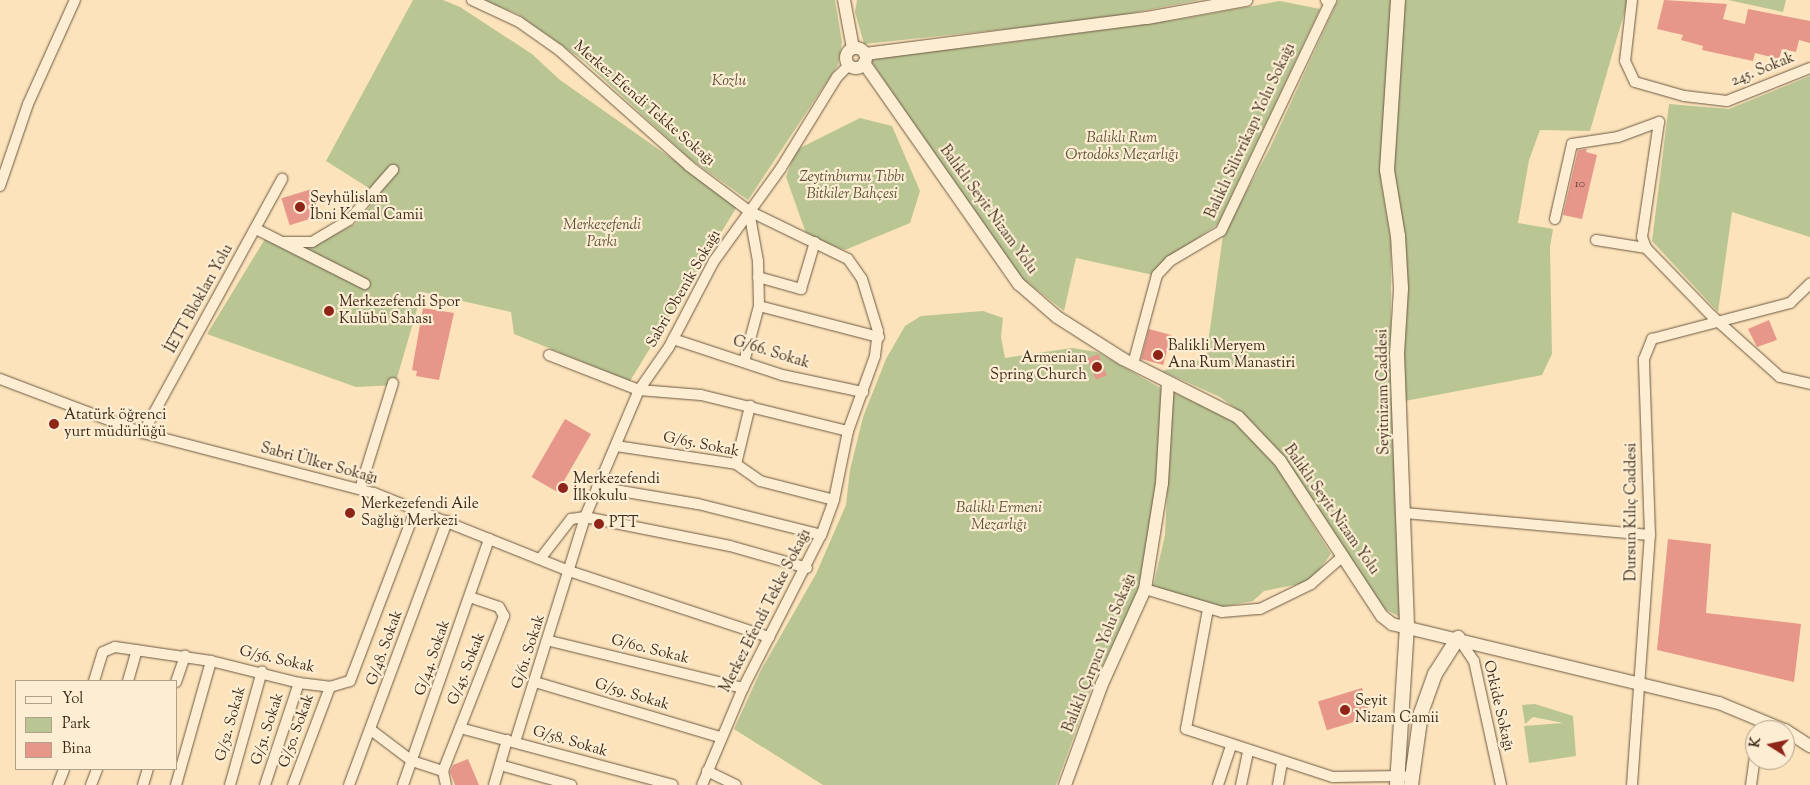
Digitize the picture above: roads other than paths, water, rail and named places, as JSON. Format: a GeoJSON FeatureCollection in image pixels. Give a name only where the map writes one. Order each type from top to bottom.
{"type":"FeatureCollection","features":[{"type":"Feature","properties":{"kind":"main road","name":"Seyitnizam Caddesi"},"geometry":{"type":"LineString","coordinates":[[1397,781],[1407,625],[1397,354],[1401,288],[1398,236],[1387,170],[1398,0]]}},
{"type":"Feature","properties":{"kind":"main road"},"geometry":{"type":"LineString","coordinates":[[1412,780],[1414,740],[1427,693],[1458,638]]}},
{"type":"Feature","properties":{"kind":"street"},"geometry":{"type":"LineString","coordinates":[[0,186],[28,104],[75,0]]}},
{"type":"Feature","properties":{"kind":"street","name":"Merkez Efendi Tekke Sokağı"},"geometry":{"type":"LineString","coordinates":[[472,0],[519,22],[560,50],[689,166],[749,211],[848,259],[862,279],[878,337],[863,392],[848,431],[834,500],[808,568],[743,688],[720,737],[702,785]]}},
{"type":"Feature","properties":{"kind":"street"},"geometry":{"type":"LineString","coordinates":[[844,0],[861,55]]}},
{"type":"Feature","properties":{"kind":"street"},"geometry":{"type":"LineString","coordinates":[[849,64],[847,55],[861,55],[1138,19],[1246,0]]}},
{"type":"Feature","properties":{"kind":"street","name":"Balıklı Silivrikapı Yolu Sokağı"},"geometry":{"type":"LineString","coordinates":[[1133,364],[1157,275],[1170,261],[1221,231],[1329,0]]}},
{"type":"Feature","properties":{"kind":"street","name":"245. Sokak"},"geometry":{"type":"LineString","coordinates":[[1632,0],[1625,61],[1635,82],[1684,96],[1727,101],[1810,68]]}},
{"type":"Feature","properties":{"kind":"street","name":"Balıklı Seyit Nizam Yolu"},"geometry":{"type":"LineString","coordinates":[[861,55],[1019,284],[1057,317],[1133,364],[1238,417],[1280,461],[1382,616],[1392,624],[1407,625],[1719,702],[1752,720]]}},
{"type":"Feature","properties":{"kind":"street","name":"Sabri Obenik Sokağı"},"geometry":{"type":"LineString","coordinates":[[585,517],[639,390],[673,339],[714,261],[781,168],[836,77],[849,64]]}},
{"type":"Feature","properties":{"kind":"street"},"geometry":{"type":"LineString","coordinates":[[1554,219],[1572,144],[1618,137],[1659,122],[1642,237],[1646,248],[1718,321],[1780,377],[1810,384]]}},
{"type":"Feature","properties":{"kind":"street"},"geometry":{"type":"LineString","coordinates":[[283,242],[312,242],[349,220],[393,170]]}},
{"type":"Feature","properties":{"kind":"street","name":"İETT Blokları Yolu"},"geometry":{"type":"LineString","coordinates":[[143,433],[256,229],[260,214],[282,178]]}},
{"type":"Feature","properties":{"kind":"street"},"geometry":{"type":"LineString","coordinates":[[744,362],[759,306],[758,277],[749,211]]}},
{"type":"Feature","properties":{"kind":"street"},"geometry":{"type":"LineString","coordinates":[[256,229],[365,284]]}},
{"type":"Feature","properties":{"kind":"street"},"geometry":{"type":"LineString","coordinates":[[1596,240],[1646,248]]}},
{"type":"Feature","properties":{"kind":"street"},"geometry":{"type":"LineString","coordinates":[[758,277],[801,289],[815,242]]}},
{"type":"Feature","properties":{"kind":"street"},"geometry":{"type":"LineString","coordinates":[[1718,321],[1790,303],[1810,284]]}},
{"type":"Feature","properties":{"kind":"street"},"geometry":{"type":"LineString","coordinates":[[759,306],[878,337]]}},
{"type":"Feature","properties":{"kind":"street","name":"Dursun Kılıç Caddesi"},"geometry":{"type":"LineString","coordinates":[[1632,785],[1642,684],[1650,535],[1644,359],[1652,339],[1718,321]]}},
{"type":"Feature","properties":{"kind":"street","name":"G/66. Sokak"},"geometry":{"type":"LineString","coordinates":[[673,339],[782,375],[863,392]]}},
{"type":"Feature","properties":{"kind":"street"},"geometry":{"type":"LineString","coordinates":[[548,355],[639,390],[701,395],[848,431]]}},
{"type":"Feature","properties":{"kind":"street","name":"Sabri Ülker Sokağı"},"geometry":{"type":"LineString","coordinates":[[0,379],[143,433],[360,490],[416,508],[569,571],[769,637]]}},
{"type":"Feature","properties":{"kind":"street"},"geometry":{"type":"LineString","coordinates":[[360,490],[393,382]]}},
{"type":"Feature","properties":{"kind":"street","name":"Balıklı Çırpıcı Yolu Sokağı"},"geometry":{"type":"LineString","coordinates":[[1066,785],[1102,684],[1145,589],[1162,483],[1168,382]]}},
{"type":"Feature","properties":{"kind":"street"},"geometry":{"type":"LineString","coordinates":[[736,464],[750,406]]}},
{"type":"Feature","properties":{"kind":"street","name":"G/65. Sokak"},"geometry":{"type":"LineString","coordinates":[[616,446],[736,464],[760,481],[834,500]]}},
{"type":"Feature","properties":{"kind":"street"},"geometry":{"type":"LineString","coordinates":[[597,487],[698,504],[821,535]]}},
{"type":"Feature","properties":{"kind":"street","name":"G/56. Sokak"},"geometry":{"type":"LineString","coordinates":[[94,680],[103,652],[115,647],[211,661],[262,671],[299,683],[330,686],[350,681],[416,508]]}},
{"type":"Feature","properties":{"kind":"street"},"geometry":{"type":"LineString","coordinates":[[1404,513],[1650,535]]}},
{"type":"Feature","properties":{"kind":"street"},"geometry":{"type":"LineString","coordinates":[[540,559],[572,519],[585,517],[730,546],[808,568]]}},
{"type":"Feature","properties":{"kind":"street","name":"G/61. Sokak"},"geometry":{"type":"LineString","coordinates":[[494,785],[550,641],[585,517]]}},
{"type":"Feature","properties":{"kind":"street","name":"G/48. Sokak"},"geometry":{"type":"LineString","coordinates":[[349,785],[448,521]]}},
{"type":"Feature","properties":{"kind":"street","name":"G/44. Sokak"},"geometry":{"type":"LineString","coordinates":[[403,785],[489,539]]}},
{"type":"Feature","properties":{"kind":"street"},"geometry":{"type":"LineString","coordinates":[[1145,589],[1222,612],[1260,609],[1311,584],[1343,556]]}},
{"type":"Feature","properties":{"kind":"street","name":"G/45. Sokak"},"geometry":{"type":"LineString","coordinates":[[443,771],[504,616],[499,607],[470,597]]}},
{"type":"Feature","properties":{"kind":"street"},"geometry":{"type":"LineString","coordinates":[[1208,609],[1186,729],[1231,746],[1333,777],[1397,781],[1412,780]]}},
{"type":"Feature","properties":{"kind":"street","name":"Orkide Sokağı"},"geometry":{"type":"LineString","coordinates":[[1458,638],[1474,660],[1500,785]]}},
{"type":"Feature","properties":{"kind":"street","name":"G/60. Sokak"},"geometry":{"type":"LineString","coordinates":[[550,641],[743,688]]}},
{"type":"Feature","properties":{"kind":"street"},"geometry":{"type":"LineString","coordinates":[[128,680],[137,650]]}},
{"type":"Feature","properties":{"kind":"street"},"geometry":{"type":"LineString","coordinates":[[177,680],[185,656]]}},
{"type":"Feature","properties":{"kind":"street"},"geometry":{"type":"LineString","coordinates":[[176,785],[211,661]]}},
{"type":"Feature","properties":{"kind":"street","name":"G/52. Sokak"},"geometry":{"type":"LineString","coordinates":[[230,785],[262,671]]}},
{"type":"Feature","properties":{"kind":"street","name":"G/59. Sokak"},"geometry":{"type":"LineString","coordinates":[[535,682],[720,737]]}},
{"type":"Feature","properties":{"kind":"street","name":"G/51. Sokak"},"geometry":{"type":"LineString","coordinates":[[265,785],[299,683]]}},
{"type":"Feature","properties":{"kind":"street","name":"G/50. Sokak"},"geometry":{"type":"LineString","coordinates":[[293,785],[330,686]]}},
{"type":"Feature","properties":{"kind":"street","name":"G/58. Sokak"},"geometry":{"type":"LineString","coordinates":[[460,728],[673,785]]}},
{"type":"Feature","properties":{"kind":"street"},"geometry":{"type":"LineString","coordinates":[[371,730],[412,760],[443,771],[446,785]]}},
{"type":"Feature","properties":{"kind":"street","name":"Balıklı Seyit Nizam Yolu"},"geometry":{"type":"LineString","coordinates":[[1795,736],[1810,746]]}},
{"type":"Feature","properties":{"kind":"street"},"geometry":{"type":"LineString","coordinates":[[1218,785],[1231,746]]}},
{"type":"Feature","properties":{"kind":"street"},"geometry":{"type":"LineString","coordinates":[[1241,785],[1248,751]]}},
{"type":"Feature","properties":{"kind":"street"},"geometry":{"type":"LineString","coordinates":[[1278,785],[1282,762]]}},
{"type":"Feature","properties":{"kind":"street"},"geometry":{"type":"LineString","coordinates":[[500,766],[571,785]]}},
{"type":"Feature","properties":{"kind":"street"},"geometry":{"type":"LineString","coordinates":[[58,785],[64,770]]}},
{"type":"Feature","properties":{"kind":"street"},"geometry":{"type":"LineString","coordinates":[[91,785],[97,770]]}},
{"type":"Feature","properties":{"kind":"street"},"geometry":{"type":"LineString","coordinates":[[143,785],[148,770]]}},
{"type":"Feature","properties":{"kind":"street"},"geometry":{"type":"LineString","coordinates":[[1751,785],[1753,770]]}},
{"type":"Feature","properties":{"kind":"street"},"geometry":{"type":"LineString","coordinates":[[707,771],[736,785]]}},
{"type":"Feature","properties":{"kind":"place","name":"Şeyhülislam İbni Kemal Camii"},"geometry":{"type":"Point","coordinates":[300,207]}},
{"type":"Feature","properties":{"kind":"place","name":"Merkezefendi Spor Kulübü Sahası"},"geometry":{"type":"Point","coordinates":[329,311]}},
{"type":"Feature","properties":{"kind":"place","name":"Balikli Meryem Ana Rum Manastiri"},"geometry":{"type":"Point","coordinates":[1158,355]}},
{"type":"Feature","properties":{"kind":"place","name":"Armenian Spring Church"},"geometry":{"type":"Point","coordinates":[1097,367]}},
{"type":"Feature","properties":{"kind":"place","name":"Atatürk öğrenci yurt müdürlüğü"},"geometry":{"type":"Point","coordinates":[54,424]}},
{"type":"Feature","properties":{"kind":"place","name":"Merkezefendi İlkokulu"},"geometry":{"type":"Point","coordinates":[563,488]}},
{"type":"Feature","properties":{"kind":"place","name":"Merkezefendi Aile Sağlığı Merkezi"},"geometry":{"type":"Point","coordinates":[350,513]}},
{"type":"Feature","properties":{"kind":"place","name":"PTT"},"geometry":{"type":"Point","coordinates":[599,524]}},
{"type":"Feature","properties":{"kind":"place","name":"Seyit Nizam Camii"},"geometry":{"type":"Point","coordinates":[1345,710]}},
{"type":"Feature","properties":{"kind":"park label","name":"Kozlu"},"geometry":{"type":"Point","coordinates":[729,82]}},
{"type":"Feature","properties":{"kind":"park label","name":"Balıklı Rum Ortodoks Mezarlığı"},"geometry":{"type":"Point","coordinates":[1122,146]}},
{"type":"Feature","properties":{"kind":"park label","name":"Zeytinburnu Tıbbı Bitkiler Bahçesi"},"geometry":{"type":"Point","coordinates":[852,186]}},
{"type":"Feature","properties":{"kind":"park label","name":"Merkezefendi Parkı"},"geometry":{"type":"Point","coordinates":[602,234]}},
{"type":"Feature","properties":{"kind":"park label","name":"Balıklı Ermeni Mezarlığı"},"geometry":{"type":"Point","coordinates":[999,516]}}]}
